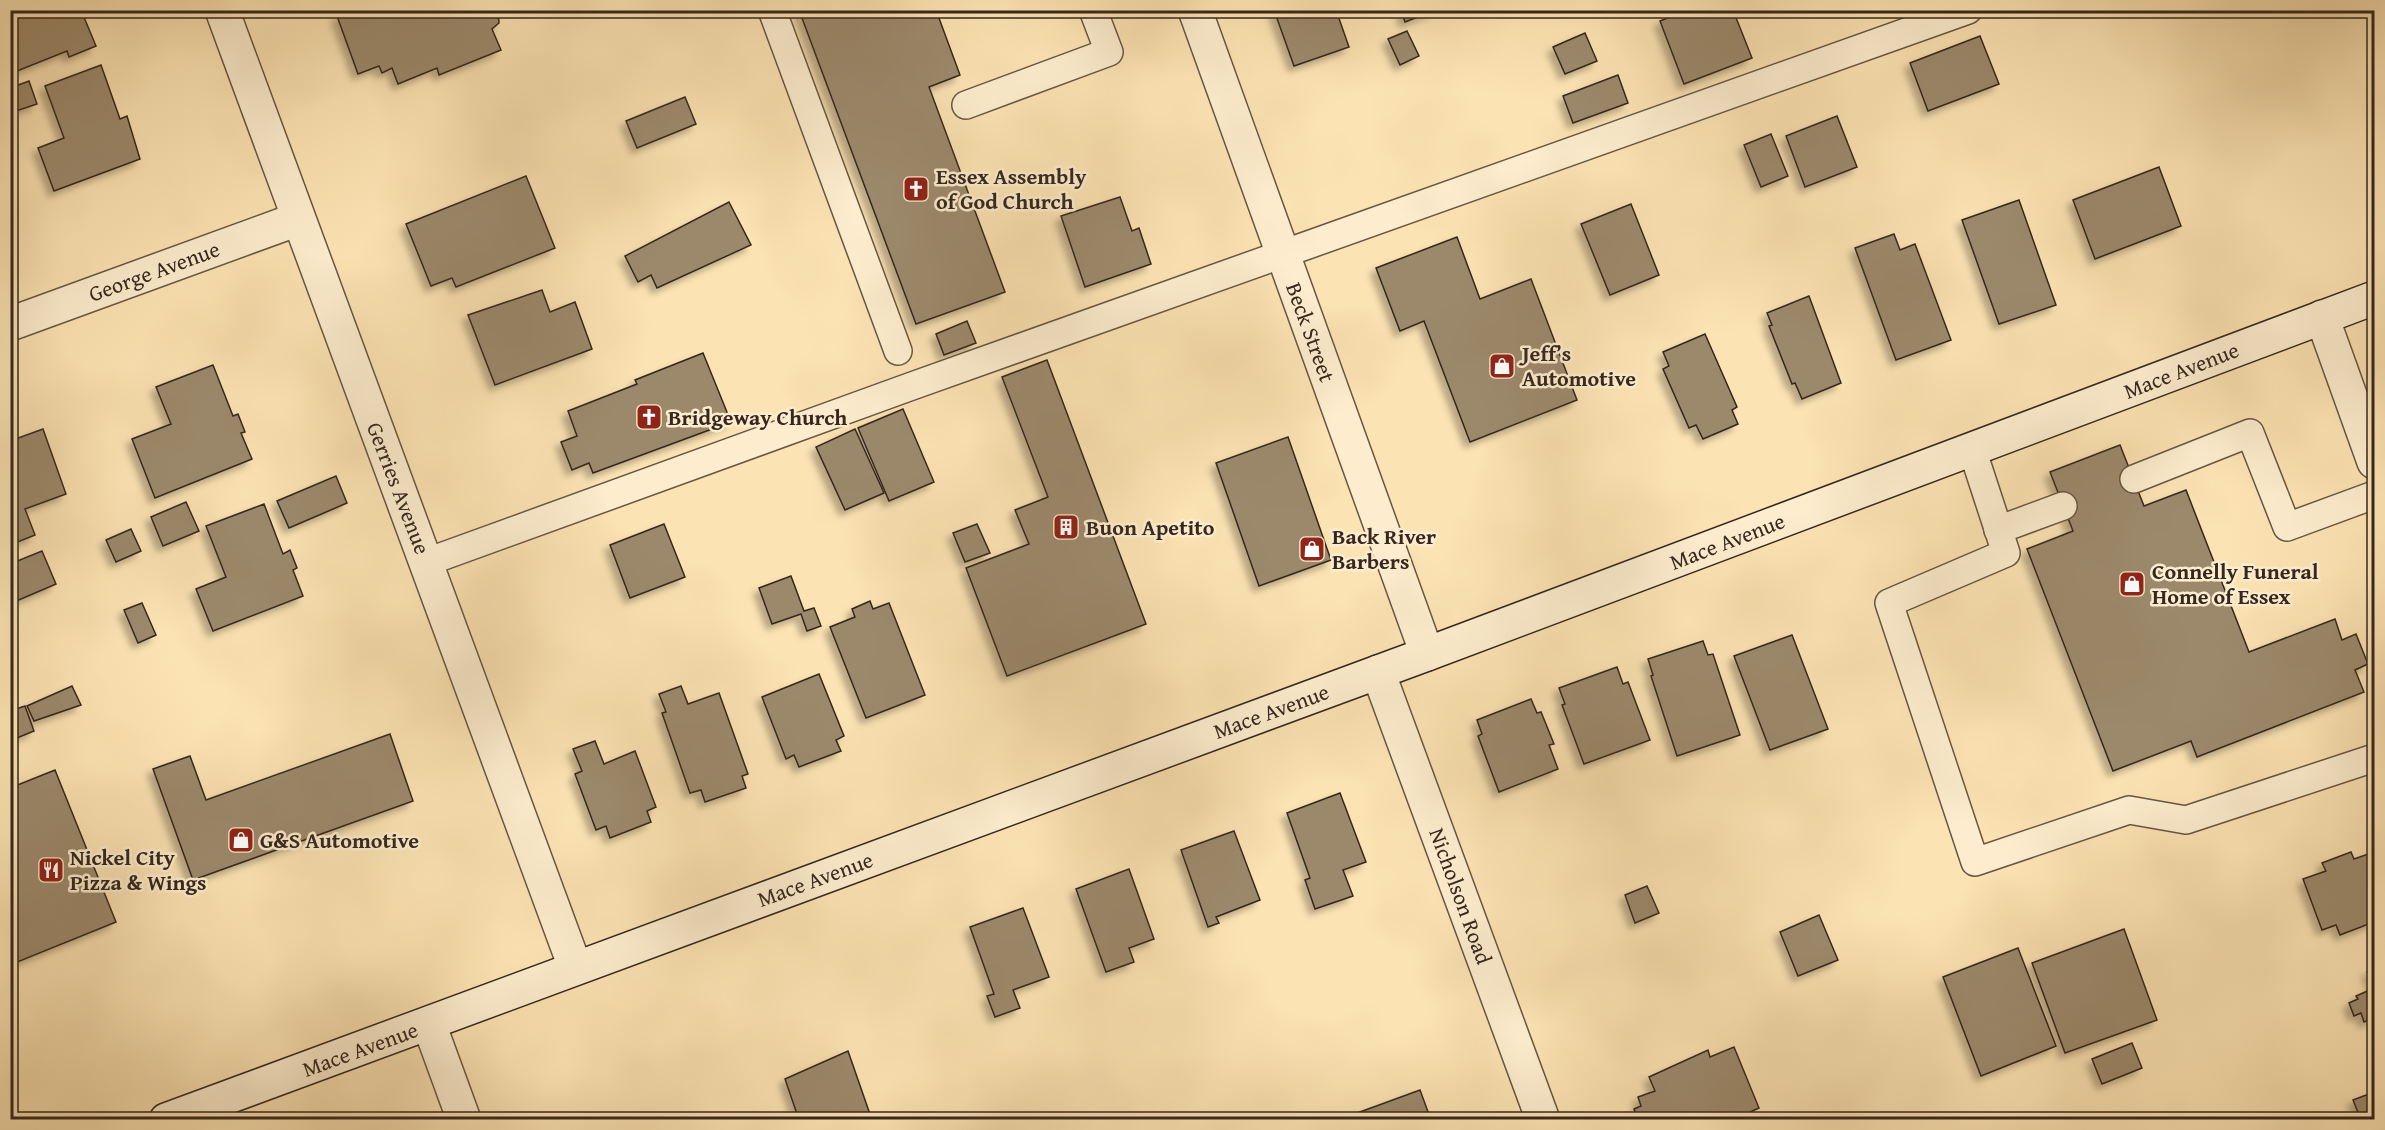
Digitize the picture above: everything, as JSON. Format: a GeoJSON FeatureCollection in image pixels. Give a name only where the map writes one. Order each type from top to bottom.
{"type":"FeatureCollection","features":[{"type":"Feature","properties":{"kind":"street","name":"Gerries Avenue"},"geometry":{"type":"LineString","coordinates":[[222,10],[575,967]]}},
{"type":"Feature","properties":{"kind":"street","name":"Beck Street"},"geometry":{"type":"LineString","coordinates":[[1195,10],[1427,654]]}},
{"type":"Feature","properties":{"kind":"street","name":"George Avenue"},"geometry":{"type":"LineString","coordinates":[[10,324],[298,219]]}},
{"type":"Feature","properties":{"kind":"street","name":"Mace Avenue"},"geometry":{"type":"LineString","coordinates":[[166,1119],[429,1024],[575,967],[1427,654],[2374,298]]}},
{"type":"Feature","properties":{"kind":"street"},"geometry":{"type":"LineString","coordinates":[[2322,317],[2374,462]]}},
{"type":"Feature","properties":{"kind":"street","name":"Nicholson Road"},"geometry":{"type":"LineString","coordinates":[[1378,672],[1543,1119]]}},
{"type":"Feature","properties":{"kind":"street"},"geometry":{"type":"LineString","coordinates":[[429,1024],[464,1119]]}},
{"type":"Feature","properties":{"kind":"lane"},"geometry":{"type":"LineString","coordinates":[[772,10],[898,351]]}},
{"type":"Feature","properties":{"kind":"lane"},"geometry":{"type":"LineString","coordinates":[[966,105],[1109,52],[1094,10]]}},
{"type":"Feature","properties":{"kind":"lane"},"geometry":{"type":"LineString","coordinates":[[427,562],[1968,10]]}},
{"type":"Feature","properties":{"kind":"lane"},"geometry":{"type":"LineString","coordinates":[[2134,479],[2250,433],[2287,527],[2374,495]]}},
{"type":"Feature","properties":{"kind":"lane"},"geometry":{"type":"LineString","coordinates":[[1972,449],[2006,553],[1889,603],[1975,862],[2129,810],[2186,820],[2374,758]]}},
{"type":"Feature","properties":{"kind":"lane"},"geometry":{"type":"LineString","coordinates":[[1998,530],[2063,506]]}},
{"type":"Feature","properties":{"kind":"building"},"geometry":{"type":"Polygon","coordinates":[[[10,10],[81,10],[96,46],[69,57],[67,51],[17,71],[10,55],[10,10]]]}},
{"type":"Feature","properties":{"kind":"building"},"geometry":{"type":"Polygon","coordinates":[[[349,10],[498,10],[499,23],[492,29],[501,50],[439,75],[437,68],[398,84],[392,68],[382,73],[379,66],[358,74],[337,16],[349,10]]]}},
{"type":"Feature","properties":{"kind":"building","name":"Essex Assembly of God Church"},"geometry":{"type":"Polygon","coordinates":[[[799,10],[899,10],[901,15],[915,10],[936,10],[960,75],[929,87],[1005,292],[916,324],[799,10]]]}},
{"type":"Feature","properties":{"kind":"building"},"geometry":{"type":"Polygon","coordinates":[[[1274,10],[1336,10],[1349,47],[1294,66],[1274,10]]]}},
{"type":"Feature","properties":{"kind":"building"},"geometry":{"type":"Polygon","coordinates":[[[1401,10],[1436,10],[1405,22],[1401,10]]]}},
{"type":"Feature","properties":{"kind":"building"},"geometry":{"type":"Polygon","coordinates":[[[1687,10],[1733,10],[1752,58],[1684,84],[1660,21],[1687,10]]]}},
{"type":"Feature","properties":{"kind":"building"},"geometry":{"type":"Polygon","coordinates":[[[1407,31],[1419,56],[1400,65],[1388,39],[1407,31]]]}},
{"type":"Feature","properties":{"kind":"building"},"geometry":{"type":"Polygon","coordinates":[[[1585,33],[1597,61],[1565,74],[1553,47],[1585,33]]]}},
{"type":"Feature","properties":{"kind":"building"},"geometry":{"type":"Polygon","coordinates":[[[1980,36],[1999,84],[1928,111],[1910,63],[1980,36]]]}},
{"type":"Feature","properties":{"kind":"building"},"geometry":{"type":"Polygon","coordinates":[[[101,65],[120,119],[127,116],[140,159],[54,191],[38,148],[64,138],[45,86],[101,65]]]}},
{"type":"Feature","properties":{"kind":"building"},"geometry":{"type":"Polygon","coordinates":[[[1618,75],[1628,103],[1573,123],[1563,96],[1618,75]]]}},
{"type":"Feature","properties":{"kind":"building"},"geometry":{"type":"Polygon","coordinates":[[[29,81],[37,104],[10,113],[10,88],[29,81]]]}},
{"type":"Feature","properties":{"kind":"building"},"geometry":{"type":"Polygon","coordinates":[[[685,97],[696,124],[637,148],[626,121],[685,97]]]}},
{"type":"Feature","properties":{"kind":"building"},"geometry":{"type":"Polygon","coordinates":[[[1837,116],[1857,167],[1805,187],[1786,136],[1837,116]]]}},
{"type":"Feature","properties":{"kind":"building"},"geometry":{"type":"Polygon","coordinates":[[[1771,134],[1788,176],[1761,187],[1744,145],[1771,134]]]}},
{"type":"Feature","properties":{"kind":"building"},"geometry":{"type":"Polygon","coordinates":[[[2159,167],[2181,226],[2095,259],[2073,200],[2159,167]]]}},
{"type":"Feature","properties":{"kind":"building"},"geometry":{"type":"Polygon","coordinates":[[[526,176],[555,248],[456,287],[452,278],[431,286],[406,224],[526,176]]]}},
{"type":"Feature","properties":{"kind":"building"},"geometry":{"type":"Polygon","coordinates":[[[1120,197],[1132,231],[1139,228],[1151,264],[1085,287],[1061,216],[1120,197]]]}},
{"type":"Feature","properties":{"kind":"building"},"geometry":{"type":"Polygon","coordinates":[[[2019,200],[2056,305],[1999,324],[1962,220],[2019,200]]]}},
{"type":"Feature","properties":{"kind":"building"},"geometry":{"type":"Polygon","coordinates":[[[729,202],[751,245],[657,288],[651,275],[638,282],[625,256],[729,202]]]}},
{"type":"Feature","properties":{"kind":"building"},"geometry":{"type":"Polygon","coordinates":[[[1631,204],[1659,275],[1610,295],[1581,224],[1631,204]]]}},
{"type":"Feature","properties":{"kind":"building"},"geometry":{"type":"Polygon","coordinates":[[[1894,234],[1900,250],[1915,244],[1951,340],[1896,360],[1855,248],[1894,234]]]}},
{"type":"Feature","properties":{"kind":"building","name":"Jeff’s Automotive"},"geometry":{"type":"Polygon","coordinates":[[[1457,237],[1480,299],[1531,279],[1577,400],[1470,442],[1424,321],[1400,331],[1376,268],[1457,237]]]}},
{"type":"Feature","properties":{"kind":"building"},"geometry":{"type":"Polygon","coordinates":[[[542,290],[550,312],[575,302],[592,349],[495,385],[468,315],[542,290]]]}},
{"type":"Feature","properties":{"kind":"building"},"geometry":{"type":"Polygon","coordinates":[[[1809,296],[1841,383],[1802,399],[1795,383],[1792,384],[1769,326],[1772,325],[1767,313],[1809,296]]]}},
{"type":"Feature","properties":{"kind":"building"},"geometry":{"type":"Polygon","coordinates":[[[967,321],[976,343],[944,355],[936,334],[967,321]]]}},
{"type":"Feature","properties":{"kind":"building"},"geometry":{"type":"Polygon","coordinates":[[[1705,334],[1737,407],[1732,410],[1738,424],[1703,439],[1696,425],[1689,428],[1663,369],[1669,366],[1663,352],[1705,334]]]}},
{"type":"Feature","properties":{"kind":"building","name":"Bridgeway Church"},"geometry":{"type":"Polygon","coordinates":[[[703,353],[731,422],[593,473],[589,463],[572,470],[561,442],[577,436],[568,411],[637,384],[635,380],[703,353]]]}},
{"type":"Feature","properties":{"kind":"building","name":"Buon Apetito"},"geometry":{"type":"Polygon","coordinates":[[[1047,360],[1146,624],[1007,676],[966,568],[1029,544],[1015,510],[1048,497],[1002,377],[1047,360]]]}},
{"type":"Feature","properties":{"kind":"building"},"geometry":{"type":"Polygon","coordinates":[[[213,365],[233,416],[238,414],[245,432],[241,433],[252,459],[155,498],[132,439],[171,424],[156,387],[213,365]]]}},
{"type":"Feature","properties":{"kind":"building"},"geometry":{"type":"Polygon","coordinates":[[[903,409],[934,482],[889,501],[858,428],[903,409]]]}},
{"type":"Feature","properties":{"kind":"building"},"geometry":{"type":"Polygon","coordinates":[[[43,429],[66,494],[25,509],[35,535],[10,545],[10,441],[43,429]]]}},
{"type":"Feature","properties":{"kind":"building"},"geometry":{"type":"Polygon","coordinates":[[[855,429],[884,493],[845,510],[816,447],[855,429]]]}},
{"type":"Feature","properties":{"kind":"building"},"geometry":{"type":"Polygon","coordinates":[[[1288,437],[1331,560],[1259,586],[1216,463],[1288,437]]]}},
{"type":"Feature","properties":{"kind":"building","name":"Connelly Funeral Home of Essex"},"geometry":{"type":"Polygon","coordinates":[[[2120,445],[2144,506],[2186,490],[2249,652],[2335,619],[2342,640],[2356,634],[2368,664],[2355,670],[2364,692],[2197,757],[2191,741],[2113,771],[2027,549],[2073,531],[2050,472],[2120,445]]]}},
{"type":"Feature","properties":{"kind":"building"},"geometry":{"type":"Polygon","coordinates":[[[336,476],[347,503],[289,528],[277,501],[336,476]]]}},
{"type":"Feature","properties":{"kind":"building"},"geometry":{"type":"Polygon","coordinates":[[[186,502],[199,531],[163,546],[151,517],[186,502]]]}},
{"type":"Feature","properties":{"kind":"building"},"geometry":{"type":"Polygon","coordinates":[[[264,504],[283,554],[290,550],[297,568],[293,570],[303,596],[213,631],[196,589],[226,577],[206,526],[264,504]]]}},
{"type":"Feature","properties":{"kind":"building"},"geometry":{"type":"Polygon","coordinates":[[[664,524],[685,577],[630,598],[610,545],[664,524]]]}},
{"type":"Feature","properties":{"kind":"building"},"geometry":{"type":"Polygon","coordinates":[[[977,524],[990,553],[965,562],[953,533],[977,524]]]}},
{"type":"Feature","properties":{"kind":"building"},"geometry":{"type":"Polygon","coordinates":[[[131,529],[141,551],[116,562],[106,540],[131,529]]]}},
{"type":"Feature","properties":{"kind":"building"},"geometry":{"type":"Polygon","coordinates":[[[42,551],[56,584],[14,602],[10,594],[10,564],[42,551]]]}},
{"type":"Feature","properties":{"kind":"building"},"geometry":{"type":"Polygon","coordinates":[[[791,576],[804,611],[814,608],[821,626],[807,631],[801,614],[772,624],[759,588],[791,576]]]}},
{"type":"Feature","properties":{"kind":"building"},"geometry":{"type":"Polygon","coordinates":[[[870,601],[873,609],[889,603],[925,695],[866,718],[830,627],[855,617],[852,609],[870,601]]]}},
{"type":"Feature","properties":{"kind":"building"},"geometry":{"type":"Polygon","coordinates":[[[142,603],[156,635],[138,643],[124,610],[142,603]]]}},
{"type":"Feature","properties":{"kind":"building"},"geometry":{"type":"Polygon","coordinates":[[[1792,635],[1828,729],[1770,750],[1734,656],[1792,635]]]}},
{"type":"Feature","properties":{"kind":"building"},"geometry":{"type":"Polygon","coordinates":[[[1703,641],[1708,655],[1713,654],[1740,735],[1677,756],[1651,676],[1653,675],[1648,659],[1703,641]]]}},
{"type":"Feature","properties":{"kind":"building"},"geometry":{"type":"Polygon","coordinates":[[[1617,667],[1623,684],[1628,682],[1650,740],[1584,764],[1562,705],[1565,704],[1559,688],[1617,667]]]}},
{"type":"Feature","properties":{"kind":"building"},"geometry":{"type":"Polygon","coordinates":[[[819,674],[844,736],[836,740],[841,751],[799,767],[794,755],[786,759],[762,697],[819,674]]]}},
{"type":"Feature","properties":{"kind":"building"},"geometry":{"type":"Polygon","coordinates":[[[72,686],[81,705],[34,721],[27,706],[72,686]]]}},
{"type":"Feature","properties":{"kind":"building"},"geometry":{"type":"Polygon","coordinates":[[[681,686],[688,704],[719,693],[748,774],[742,776],[746,788],[705,802],[701,790],[690,793],[662,713],[666,712],[659,694],[681,686]]]}},
{"type":"Feature","properties":{"kind":"building"},"geometry":{"type":"Polygon","coordinates":[[[1531,699],[1537,713],[1541,712],[1554,744],[1549,745],[1558,769],[1499,792],[1478,736],[1482,734],[1477,720],[1531,699]]]}},
{"type":"Feature","properties":{"kind":"building"},"geometry":{"type":"Polygon","coordinates":[[[25,706],[34,731],[12,740],[10,711],[25,706]]]}},
{"type":"Feature","properties":{"kind":"building","name":"G&S Automotive"},"geometry":{"type":"Polygon","coordinates":[[[390,734],[413,801],[193,880],[153,769],[190,756],[206,800],[390,734]]]}},
{"type":"Feature","properties":{"kind":"building"},"geometry":{"type":"Polygon","coordinates":[[[595,741],[604,764],[635,751],[656,807],[647,811],[651,822],[610,838],[606,826],[596,830],[575,774],[582,771],[573,749],[595,741]]]}},
{"type":"Feature","properties":{"kind":"building"},"geometry":{"type":"Polygon","coordinates":[[[55,770],[116,922],[10,965],[10,788],[55,770]]]}},
{"type":"Feature","properties":{"kind":"building"},"geometry":{"type":"Polygon","coordinates":[[[1340,793],[1366,862],[1343,870],[1353,896],[1315,909],[1305,880],[1310,878],[1287,813],[1340,793]]]}},
{"type":"Feature","properties":{"kind":"building"},"geometry":{"type":"Polygon","coordinates":[[[1234,831],[1260,900],[1216,917],[1219,923],[1208,927],[1181,850],[1234,831]]]}},
{"type":"Feature","properties":{"kind":"building"},"geometry":{"type":"Polygon","coordinates":[[[2351,852],[2354,859],[2374,852],[2374,922],[2340,935],[2336,925],[2322,930],[2303,879],[2326,871],[2322,863],[2351,852]]]}},
{"type":"Feature","properties":{"kind":"building"},"geometry":{"type":"Polygon","coordinates":[[[1129,869],[1154,939],[1129,948],[1134,962],[1106,972],[1076,889],[1129,869]]]}},
{"type":"Feature","properties":{"kind":"building"},"geometry":{"type":"Polygon","coordinates":[[[1647,886],[1659,913],[1635,923],[1625,895],[1647,886]]]}},
{"type":"Feature","properties":{"kind":"building"},"geometry":{"type":"Polygon","coordinates":[[[1023,908],[1049,977],[1013,990],[1020,1008],[995,1017],[987,996],[994,994],[970,927],[1023,908]]]}},
{"type":"Feature","properties":{"kind":"building"},"geometry":{"type":"Polygon","coordinates":[[[1819,915],[1838,960],[1798,976],[1780,932],[1819,915]]]}},
{"type":"Feature","properties":{"kind":"building"},"geometry":{"type":"Polygon","coordinates":[[[2124,929],[2157,1020],[2065,1053],[2032,963],[2124,929]]]}},
{"type":"Feature","properties":{"kind":"building"},"geometry":{"type":"Polygon","coordinates":[[[2018,948],[2056,1046],[1981,1076],[1943,977],[2018,948]]]}},
{"type":"Feature","properties":{"kind":"building"},"geometry":{"type":"Polygon","coordinates":[[[2374,969],[2374,988],[2367,972],[2374,969]]]}},
{"type":"Feature","properties":{"kind":"building"},"geometry":{"type":"Polygon","coordinates":[[[2374,988],[2374,1018],[2364,1022],[2361,1013],[2354,1016],[2349,1003],[2358,999],[2356,996],[2374,988]]]}},
{"type":"Feature","properties":{"kind":"building"},"geometry":{"type":"Polygon","coordinates":[[[2132,1043],[2142,1068],[2102,1084],[2092,1059],[2132,1043]]]}},
{"type":"Feature","properties":{"kind":"building"},"geometry":{"type":"Polygon","coordinates":[[[1734,1047],[1759,1108],[1732,1120],[1638,1120],[1634,1109],[1641,1106],[1638,1097],[1655,1091],[1649,1077],[1708,1050],[1710,1057],[1734,1047]]]}},
{"type":"Feature","properties":{"kind":"building"},"geometry":{"type":"Polygon","coordinates":[[[848,1051],[872,1120],[799,1120],[785,1079],[848,1051]]]}},
{"type":"Feature","properties":{"kind":"building"},"geometry":{"type":"Polygon","coordinates":[[[1420,1090],[1431,1120],[1338,1120],[1420,1090]]]}},
{"type":"Feature","properties":{"kind":"building"},"geometry":{"type":"Polygon","coordinates":[[[2374,1092],[2374,1120],[2361,1120],[2353,1100],[2374,1092]]]}},
{"type":"Feature","properties":{"kind":"building"},"geometry":{"type":"Polygon","coordinates":[[[665,1114],[667,1120],[653,1120],[653,1119],[665,1114]]]}},
{"type":"Feature","properties":{"kind":"place","name":"Essex Assembly of God Church"},"geometry":{"type":"Point","coordinates":[916,189]}},
{"type":"Feature","properties":{"kind":"place","name":"Jeff’s Automotive"},"geometry":{"type":"Point","coordinates":[1502,366]}},
{"type":"Feature","properties":{"kind":"place","name":"Bridgeway Church"},"geometry":{"type":"Point","coordinates":[649,417]}},
{"type":"Feature","properties":{"kind":"place","name":"Buon Apetito"},"geometry":{"type":"Point","coordinates":[1066,527]}},
{"type":"Feature","properties":{"kind":"place","name":"Back River Barbers"},"geometry":{"type":"Point","coordinates":[1312,549]}},
{"type":"Feature","properties":{"kind":"place","name":"Connelly Funeral Home of Essex"},"geometry":{"type":"Point","coordinates":[2132,584]}},
{"type":"Feature","properties":{"kind":"place","name":"G&S Automotive"},"geometry":{"type":"Point","coordinates":[241,840]}},
{"type":"Feature","properties":{"kind":"place","name":"Nickel City Pizza & Wings"},"geometry":{"type":"Point","coordinates":[51,870]}}]}
